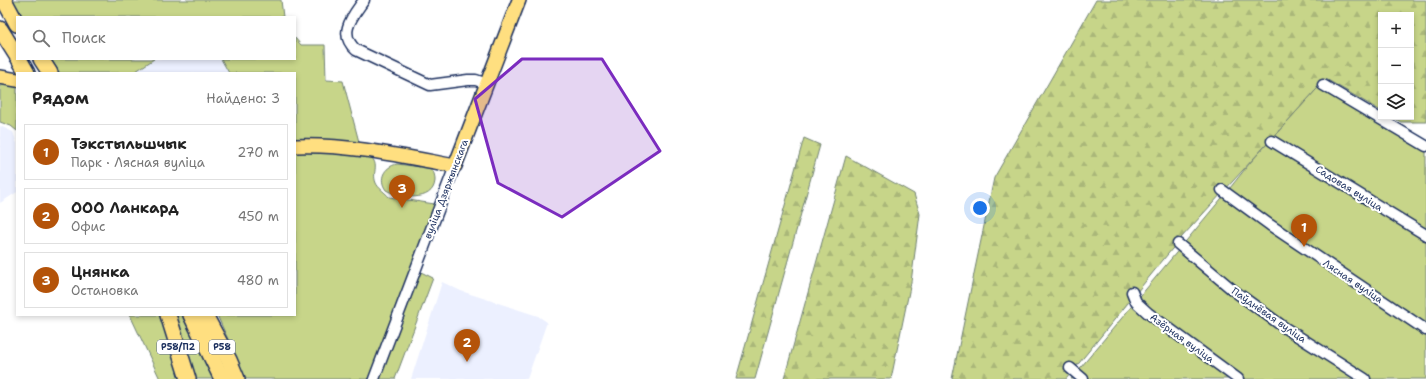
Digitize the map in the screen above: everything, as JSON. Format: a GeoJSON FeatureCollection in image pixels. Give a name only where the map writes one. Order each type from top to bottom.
{"type":"FeatureCollection","features":[{"type":"Feature","properties":{"kind":"highway"},"geometry":{"type":"LineString","coordinates":[[4,0],[16,22]]}},
{"type":"Feature","properties":{"kind":"highway"},"geometry":{"type":"LineString","coordinates":[[0,29],[16,54]]}},
{"type":"Feature","properties":{"kind":"highway"},"geometry":{"type":"LineString","coordinates":[[20,60],[26,72]]}},
{"type":"Feature","properties":{"kind":"highway"},"geometry":{"type":"LineString","coordinates":[[42,60],[49,72]]}},
{"type":"Feature","properties":{"kind":"highway","name":"Р58/П2"},"geometry":{"type":"LineString","coordinates":[[168,316],[188,379]]}},
{"type":"Feature","properties":{"kind":"highway","name":"Р58"},"geometry":{"type":"LineString","coordinates":[[191,316],[222,379]]}},
{"type":"Feature","properties":{"kind":"highway","name":"Р58"},"geometry":{"type":"LineString","coordinates":[[206,316],[229,360],[237,379]]}},
{"type":"Feature","properties":{"kind":"main road","name":"вуліца Дзяржынскага"},"geometry":{"type":"LineString","coordinates":[[456,166],[519,0]]}},
{"type":"Feature","properties":{"kind":"main road"},"geometry":{"type":"LineString","coordinates":[[0,77],[16,80]]}},
{"type":"Feature","properties":{"kind":"main road"},"geometry":{"type":"LineString","coordinates":[[296,146],[323,146],[360,149],[456,166]]}},
{"type":"Feature","properties":{"kind":"street"},"geometry":{"type":"LineString","coordinates":[[364,0],[352,18],[346,35],[350,45],[356,50],[430,85],[472,80],[487,84]]}},
{"type":"Feature","properties":{"kind":"street"},"geometry":{"type":"LineString","coordinates":[[1323,85],[1426,146]]}},
{"type":"Feature","properties":{"kind":"street","name":"Садовая вуліца"},"geometry":{"type":"LineString","coordinates":[[1272,141],[1426,235]]}},
{"type":"Feature","properties":{"kind":"street","name":"вуліца Дзяржынскага"},"geometry":{"type":"LineString","coordinates":[[374,379],[456,166]]}},
{"type":"Feature","properties":{"kind":"street","name":"Лясная вуліца"},"geometry":{"type":"LineString","coordinates":[[1222,190],[1270,225],[1426,330]]}},
{"type":"Feature","properties":{"kind":"street","name":"Паўднёвая вуліца"},"geometry":{"type":"LineString","coordinates":[[1178,244],[1233,290],[1262,311],[1365,379]]}},
{"type":"Feature","properties":{"kind":"street","name":"Азёрная вуліца"},"geometry":{"type":"LineString","coordinates":[[1132,292],[1136,302],[1148,312],[1238,379]]}},
{"type":"Feature","properties":{"kind":"street"},"geometry":{"type":"LineString","coordinates":[[1070,368],[1083,379]]}},
{"type":"Feature","properties":{"kind":"highlighted area"},"geometry":{"type":"Polygon","coordinates":[[[522,59],[602,59],[660,151],[562,217],[498,183],[475,99],[522,59]]]}},
{"type":"Feature","properties":{"kind":"shaded area"},"geometry":{"type":"Polygon","coordinates":[[[152,60],[222,60],[228,72],[134,72],[152,60]]]}},
{"type":"Feature","properties":{"kind":"shaded area"},"geometry":{"type":"Polygon","coordinates":[[[0,126],[13,132],[16,141],[16,193],[0,203],[0,126]]]}},
{"type":"Feature","properties":{"kind":"shaded area"},"geometry":{"type":"Polygon","coordinates":[[[442,282],[461,291],[538,316],[547,322],[527,379],[411,379],[442,282]]]}},
{"type":"Feature","properties":{"kind":"green space"},"geometry":{"type":"Polygon","coordinates":[[[12,0],[281,0],[283,16],[21,16],[12,0]]]}},
{"type":"Feature","properties":{"kind":"green space"},"geometry":{"type":"Polygon","coordinates":[[[1096,0],[1426,0],[1426,122],[1401,122],[1397,120],[1414,120],[1414,12],[1378,12],[1378,109],[1326,79],[1181,238],[1066,379],[952,379],[994,178],[1096,0]]]}},
{"type":"Feature","properties":{"kind":"green space"},"geometry":{"type":"Polygon","coordinates":[[[296,39],[301,45],[325,45],[326,80],[343,81],[359,142],[296,139],[296,72],[228,72],[222,60],[296,60],[296,39]]]}},
{"type":"Feature","properties":{"kind":"green space"},"geometry":{"type":"Polygon","coordinates":[[[52,60],[152,60],[134,72],[59,72],[52,60]]]}},
{"type":"Feature","properties":{"kind":"green space"},"geometry":{"type":"Polygon","coordinates":[[[0,81],[16,83],[16,130],[11,126],[0,122],[0,81]]]}},
{"type":"Feature","properties":{"kind":"green space"},"geometry":{"type":"Polygon","coordinates":[[[1323,82],[1378,116],[1378,120],[1385,120],[1426,145],[1426,379],[1071,379],[1226,193],[1249,164],[1323,82]]]}},
{"type":"Feature","properties":{"kind":"green space"},"geometry":{"type":"Polygon","coordinates":[[[804,138],[820,145],[755,379],[736,379],[804,138]]]}},
{"type":"Feature","properties":{"kind":"green space"},"geometry":{"type":"Polygon","coordinates":[[[296,151],[367,154],[375,164],[375,179],[378,187],[389,197],[441,205],[415,269],[433,278],[395,379],[246,379],[217,316],[296,316],[296,151]]]}},
{"type":"Feature","properties":{"kind":"green space"},"geometry":{"type":"Polygon","coordinates":[[[846,156],[914,194],[920,214],[911,282],[891,379],[784,379],[846,156]]]}},
{"type":"Feature","properties":{"kind":"green space"},"geometry":{"type":"Polygon","coordinates":[[[397,164],[429,168],[432,170],[435,181],[433,188],[422,196],[415,197],[399,195],[386,190],[383,182],[384,174],[389,168],[397,164]]]}},
{"type":"Feature","properties":{"kind":"green space"},"geometry":{"type":"Polygon","coordinates":[[[130,316],[162,316],[184,379],[160,379],[130,316]]]}},
{"type":"Feature","properties":{"kind":"green space"},"geometry":{"type":"Polygon","coordinates":[[[173,316],[183,316],[215,379],[195,379],[173,316]]]}},
{"type":"Feature","properties":{"kind":"place","name":"Цнянка"},"geometry":{"type":"Point","coordinates":[402,208]}},
{"type":"Feature","properties":{"kind":"place","name":"Тэкстыльшчык"},"geometry":{"type":"Point","coordinates":[1304,247]}},
{"type":"Feature","properties":{"kind":"place","name":"ООО Ланкард"},"geometry":{"type":"Point","coordinates":[467,362]}}]}
